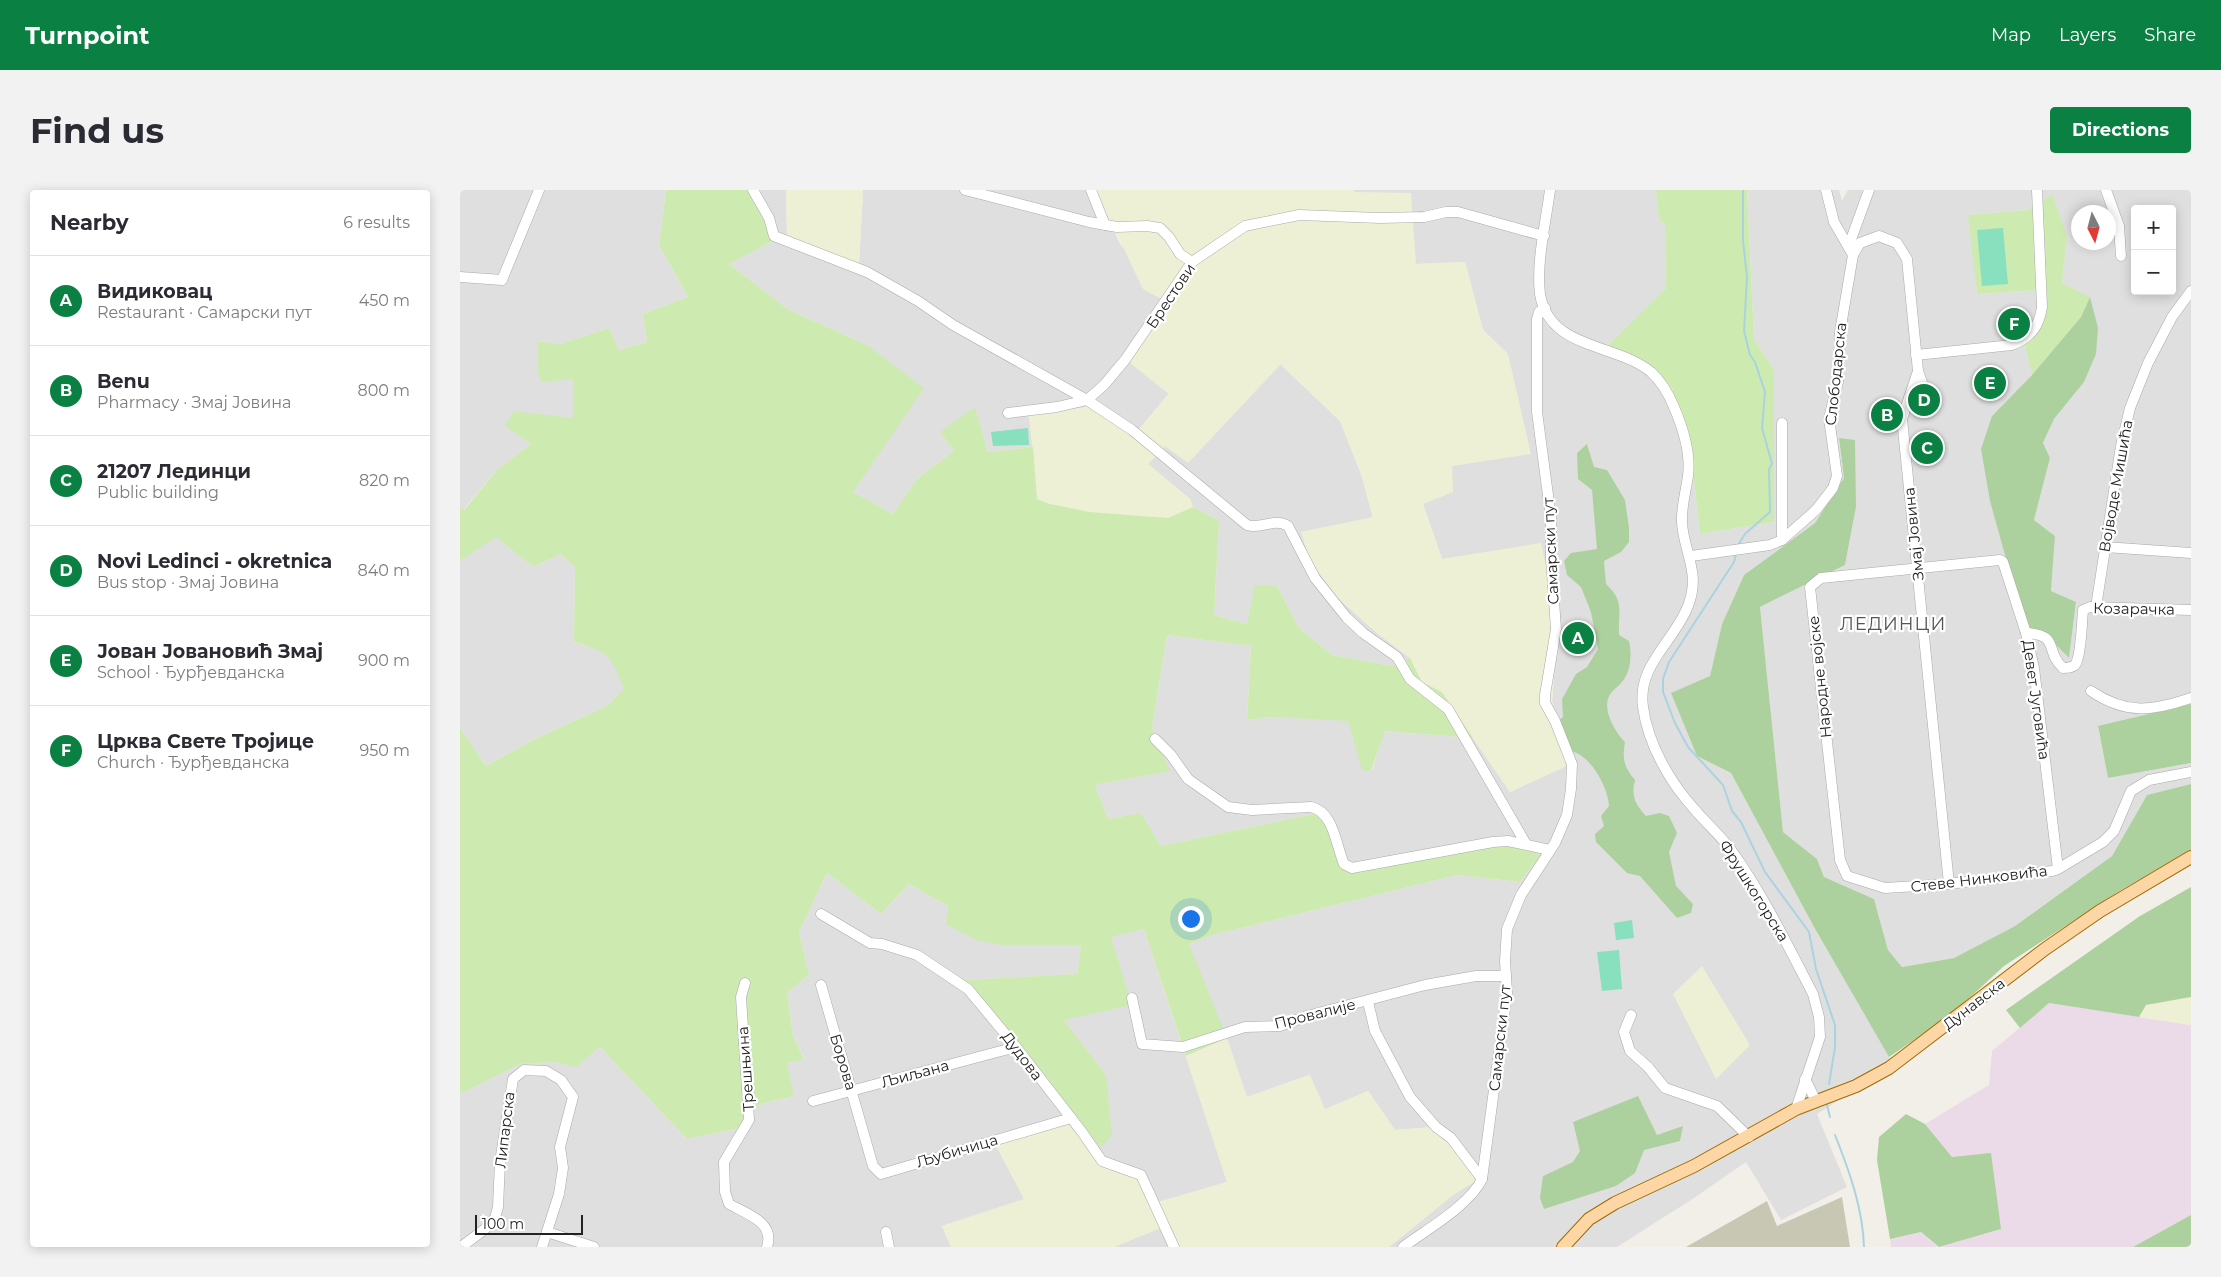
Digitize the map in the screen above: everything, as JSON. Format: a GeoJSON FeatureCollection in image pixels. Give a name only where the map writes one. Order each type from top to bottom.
{"type":"FeatureCollection","features":[{"type":"Feature","properties":{"kind":"main road","name":"Дунавска"},"geometry":{"type":"LineString","coordinates":[[1564,1247],[1589,1219],[1606,1208],[1694,1166],[1749,1137],[1796,1109],[1856,1086],[1889,1068],[2093,916],[2139,886],[2191,857]]}},
{"type":"Feature","properties":{"kind":"street"},"geometry":{"type":"LineString","coordinates":[[460,277],[502,280],[539,190]]}},
{"type":"Feature","properties":{"kind":"street"},"geometry":{"type":"LineString","coordinates":[[753,190],[759,197],[769,218],[774,236],[867,272],[918,301],[953,325],[1087,400],[1132,430],[1247,526],[1254,527],[1275,522],[1288,526],[1315,578],[1347,618],[1363,633],[1397,657],[1410,679],[1448,709],[1526,844]]}},
{"type":"Feature","properties":{"kind":"street"},"geometry":{"type":"LineString","coordinates":[[965,190],[1054,215],[1105,225],[1160,228],[1170,237],[1180,254],[1192,262]]}},
{"type":"Feature","properties":{"kind":"street"},"geometry":{"type":"LineString","coordinates":[[1091,190],[1105,225]]}},
{"type":"Feature","properties":{"kind":"street","name":"Фрушкогорска"},"geometry":{"type":"LineString","coordinates":[[1550,190],[1540,277],[1540,294],[1545,308],[1556,325],[1572,338],[1627,358],[1651,372],[1670,398],[1683,432],[1689,460],[1681,516],[1693,577],[1688,606],[1655,658],[1643,682],[1645,719],[1652,740],[1672,780],[1696,812],[1731,849],[1813,994],[1819,1017],[1820,1037],[1796,1109]]}},
{"type":"Feature","properties":{"kind":"street"},"geometry":{"type":"LineString","coordinates":[[1826,190],[1834,222],[1851,250]]}},
{"type":"Feature","properties":{"kind":"street","name":"Слободарска"},"geometry":{"type":"LineString","coordinates":[[1690,556],[1748,548],[1782,540],[1816,510],[1833,488],[1837,476],[1829,418],[1838,382],[1840,332],[1851,250],[1869,190]]}},
{"type":"Feature","properties":{"kind":"street"},"geometry":{"type":"LineString","coordinates":[[1916,355],[2012,345],[2024,340],[2034,331],[2040,320],[2042,307],[2037,190]]}},
{"type":"Feature","properties":{"kind":"street"},"geometry":{"type":"LineString","coordinates":[[2106,190],[2119,226],[2121,256]]}},
{"type":"Feature","properties":{"kind":"street","name":"Брестови"},"geometry":{"type":"LineString","coordinates":[[1008,413],[1057,407],[1087,400],[1104,385],[1125,360],[1192,262],[1245,226],[1299,215],[1415,217],[1458,212],[1544,236]]}},
{"type":"Feature","properties":{"kind":"street","name":"Змај Јовина"},"geometry":{"type":"LineString","coordinates":[[1851,250],[1860,243],[1879,236],[1897,243],[1903,250],[1908,265],[1918,371],[1902,419],[1949,884]]}},
{"type":"Feature","properties":{"kind":"street","name":"Војводе Мишића"},"geometry":{"type":"LineString","coordinates":[[2096,607],[2121,446],[2130,408],[2148,363],[2172,317],[2191,291]]}},
{"type":"Feature","properties":{"kind":"street","name":"Самарски пут"},"geometry":{"type":"LineString","coordinates":[[1403,1247],[1466,1200],[1478,1188],[1482,1179],[1504,1026],[1507,993],[1507,929],[1521,895],[1550,850],[1567,815],[1571,789],[1572,764],[1555,721],[1545,703],[1544,695],[1556,629],[1551,558],[1551,518],[1537,412],[1536,319],[1539,312],[1545,308]]}},
{"type":"Feature","properties":{"kind":"street"},"geometry":{"type":"LineString","coordinates":[[1909,398],[1922,397],[1926,394],[1918,371]]}},
{"type":"Feature","properties":{"kind":"street"},"geometry":{"type":"LineString","coordinates":[[1782,423],[1782,540]]}},
{"type":"Feature","properties":{"kind":"street"},"geometry":{"type":"LineString","coordinates":[[2105,547],[2191,553]]}},
{"type":"Feature","properties":{"kind":"street","name":"Девет Југовића"},"geometry":{"type":"LineString","coordinates":[[1917,568],[2000,560],[2003,562],[2026,633],[2034,668],[2058,869]]}},
{"type":"Feature","properties":{"kind":"street","name":"Народне војске"},"geometry":{"type":"LineString","coordinates":[[1847,876],[1840,860],[1810,587],[1821,578],[1917,568]]}},
{"type":"Feature","properties":{"kind":"street","name":"Козарачка"},"geometry":{"type":"LineString","coordinates":[[2026,633],[2042,634],[2047,638],[2059,664],[2063,668],[2070,668],[2076,664],[2078,656],[2083,610],[2096,607],[2191,610]]}},
{"type":"Feature","properties":{"kind":"street"},"geometry":{"type":"LineString","coordinates":[[2091,691],[2114,704],[2135,708],[2156,708],[2191,698]]}},
{"type":"Feature","properties":{"kind":"street"},"geometry":{"type":"LineString","coordinates":[[1154,739],[1171,755],[1188,779],[1228,807],[1252,810],[1311,807],[1321,810],[1328,820],[1344,864],[1348,867],[1377,865],[1422,854],[1493,842],[1508,841],[1550,850]]}},
{"type":"Feature","properties":{"kind":"street","name":"Стеве Нинковића"},"geometry":{"type":"LineString","coordinates":[[1847,876],[1885,888],[1949,884],[2058,869],[2103,842],[2114,831],[2132,791],[2149,780],[2191,772]]}},
{"type":"Feature","properties":{"kind":"street","name":"Дудова"},"geometry":{"type":"LineString","coordinates":[[821,914],[870,943],[882,944],[917,955],[949,975],[977,997],[1102,1161],[1141,1174],[1174,1247]]}},
{"type":"Feature","properties":{"kind":"street","name":"Провалије"},"geometry":{"type":"LineString","coordinates":[[1132,998],[1142,1044],[1170,1048],[1183,1047],[1245,1028],[1280,1026],[1307,1016],[1425,986],[1476,976],[1506,976]]}},
{"type":"Feature","properties":{"kind":"street","name":"Трешњина"},"geometry":{"type":"LineString","coordinates":[[745,983],[741,998],[749,1120],[724,1162],[725,1192],[729,1204],[754,1217],[765,1226],[769,1236],[767,1247]]}},
{"type":"Feature","properties":{"kind":"street","name":"Борова"},"geometry":{"type":"LineString","coordinates":[[821,984],[865,1139]]}},
{"type":"Feature","properties":{"kind":"street"},"geometry":{"type":"LineString","coordinates":[[1368,1002],[1375,1031],[1410,1097],[1436,1127],[1451,1138],[1482,1179]]}},
{"type":"Feature","properties":{"kind":"street"},"geometry":{"type":"LineString","coordinates":[[1631,1015],[1624,1032],[1630,1051],[1648,1067],[1665,1088],[1717,1106],[1749,1137]]}},
{"type":"Feature","properties":{"kind":"street","name":"Љиљана"},"geometry":{"type":"LineString","coordinates":[[813,1101],[1016,1047]]}},
{"type":"Feature","properties":{"kind":"street","name":"Липарска"},"geometry":{"type":"LineString","coordinates":[[461,1247],[485,1229],[495,1218],[499,1200],[500,1162],[506,1135],[511,1082],[524,1070],[538,1069],[554,1074],[561,1080],[573,1097],[560,1147],[563,1168],[559,1194],[542,1247]]}},
{"type":"Feature","properties":{"kind":"street"},"geometry":{"type":"LineString","coordinates":[[1805,1079],[1816,1101]]}},
{"type":"Feature","properties":{"kind":"street","name":"Љубичица"},"geometry":{"type":"LineString","coordinates":[[865,1139],[873,1166],[881,1174],[1071,1118]]}},
{"type":"Feature","properties":{"kind":"street"},"geometry":{"type":"LineString","coordinates":[[547,1232],[594,1247]]}},
{"type":"Feature","properties":{"kind":"street"},"geometry":{"type":"LineString","coordinates":[[886,1232],[889,1247]]}},
{"type":"Feature","properties":{"kind":"shaded area"},"geometry":{"type":"Polygon","coordinates":[[[460,190],[666,190],[659,245],[688,297],[643,314],[647,342],[619,350],[609,328],[560,344],[538,341],[574,379],[573,419],[531,444],[497,470],[463,510],[460,507],[460,190]]]}},
{"type":"Feature","properties":{"kind":"shaded area"},"geometry":{"type":"Polygon","coordinates":[[[749,190],[786,190],[787,237],[859,266],[863,190],[1096,190],[1120,244],[1168,302],[1169,393],[1134,436],[1086,407],[1029,416],[1033,447],[988,452],[975,408],[941,433],[954,451],[918,478],[893,514],[852,492],[867,345],[789,310],[729,264],[773,241],[749,190]]]}},
{"type":"Feature","properties":{"kind":"shaded area"},"geometry":{"type":"Polygon","coordinates":[[[786,190],[863,190],[859,266],[787,237],[786,190]]]}},
{"type":"Feature","properties":{"kind":"shaded area"},"geometry":{"type":"Polygon","coordinates":[[[1096,190],[1353,190],[1353,192],[1411,193],[1416,264],[1465,262],[1483,330],[1508,354],[1531,454],[1452,466],[1453,492],[1423,504],[1442,559],[1541,543],[1558,623],[1552,701],[1567,766],[1510,792],[1442,693],[1422,682],[1410,658],[1377,633],[1339,599],[1311,562],[1301,532],[1373,517],[1361,474],[1340,421],[1281,364],[1188,463],[1165,446],[1148,464],[1190,499],[1193,507],[1168,518],[1090,512],[1050,504],[1037,498],[1029,416],[1087,407],[1133,436],[1169,394],[1130,363],[1167,302],[1143,289],[1096,190]]]}},
{"type":"Feature","properties":{"kind":"shaded area"},"geometry":{"type":"Polygon","coordinates":[[[1353,190],[1656,190],[1659,219],[1665,225],[1666,288],[1608,345],[1648,365],[1672,388],[1690,444],[1700,534],[1774,522],[1774,370],[1754,339],[1747,190],[1839,190],[1842,201],[1848,190],[2191,190],[2191,704],[2098,727],[2108,778],[2191,763],[2191,784],[2147,795],[2112,856],[2015,926],[1954,958],[1902,967],[1888,950],[1874,899],[1824,877],[1817,859],[1783,832],[1760,607],[1845,565],[1856,507],[1839,438],[1844,478],[1815,523],[1744,575],[1722,624],[1710,676],[1697,756],[1731,773],[1814,927],[1894,1065],[1817,1114],[1847,1187],[1781,1220],[1746,1162],[1617,1247],[1389,1247],[1453,1195],[1480,1178],[1434,1127],[1395,1130],[1368,1091],[1325,1110],[1309,1075],[1247,1097],[1226,1038],[1188,944],[1209,936],[1457,875],[1520,882],[1541,855],[1346,864],[1318,813],[1161,846],[1141,813],[1108,819],[1095,785],[1169,771],[1152,728],[1167,635],[1251,646],[1247,720],[1271,717],[1348,720],[1372,771],[1384,731],[1473,738],[1510,792],[1567,765],[1552,701],[1558,623],[1442,559],[1423,504],[1452,467],[1508,354],[1483,330],[1465,262],[1416,264],[1353,190]],[[2051,195],[2028,210],[1969,215],[1977,294],[2037,290],[2038,334],[2025,345],[2032,375],[1992,416],[2048,637],[2069,658],[2076,602],[2051,591],[2055,536],[2034,520],[2050,458],[2043,444],[2054,419],[2084,382],[2089,297],[2062,283],[2067,236],[2051,195]]]}},
{"type":"Feature","properties":{"kind":"shaded area"},"geometry":{"type":"Polygon","coordinates":[[[1280,364],[1340,421],[1361,474],[1373,518],[1301,532],[1311,562],[1339,599],[1377,633],[1410,658],[1392,666],[1332,655],[1299,628],[1277,586],[1247,624],[1214,615],[1219,521],[1193,507],[1190,499],[1148,464],[1165,446],[1188,462],[1280,364]]]}},
{"type":"Feature","properties":{"kind":"shaded area"},"geometry":{"type":"Polygon","coordinates":[[[496,536],[533,567],[561,554],[575,567],[574,642],[601,650],[614,664],[625,689],[607,706],[535,739],[486,766],[460,728],[460,561],[496,536]]]}},
{"type":"Feature","properties":{"kind":"shaded area"},"geometry":{"type":"Polygon","coordinates":[[[827,873],[881,914],[909,884],[948,906],[1001,945],[1081,945],[1077,974],[966,980],[1027,1052],[1106,1075],[1064,1020],[1110,937],[1144,929],[1227,1182],[1148,1205],[1136,1177],[996,1144],[1025,1199],[942,1226],[951,1247],[460,1247],[460,1094],[520,1064],[555,1062],[576,1066],[600,1047],[687,1139],[736,1129],[760,1104],[794,1096],[786,1063],[804,1058],[793,1035],[787,993],[809,975],[799,932],[827,873]]]}},
{"type":"Feature","properties":{"kind":"shaded area"},"geometry":{"type":"Polygon","coordinates":[[[1702,966],[1750,1045],[1716,1079],[1673,994],[1702,966]]]}},
{"type":"Feature","properties":{"kind":"shaded area"},"geometry":{"type":"Polygon","coordinates":[[[2191,997],[2191,1025],[2139,1017],[2146,1005],[2191,997]]]}},
{"type":"Feature","properties":{"kind":"shaded area"},"geometry":{"type":"Polygon","coordinates":[[[2049,1003],[2191,1025],[2191,1215],[2133,1247],[1939,1247],[2001,1229],[1952,1157],[1925,1124],[1989,1085],[1992,1051],[2049,1003]]]}},
{"type":"Feature","properties":{"kind":"shaded area"},"geometry":{"type":"Polygon","coordinates":[[[1227,1038],[1247,1097],[1310,1075],[1325,1109],[1368,1091],[1395,1130],[1434,1127],[1480,1178],[1453,1195],[1389,1247],[1180,1247],[1170,1224],[1114,1247],[951,1247],[942,1226],[1024,1199],[995,1144],[1068,1124],[1106,1167],[1136,1177],[1149,1205],[1227,1182],[1186,1056],[1227,1038]]]}},
{"type":"Feature","properties":{"kind":"shaded area"},"geometry":{"type":"Polygon","coordinates":[[[1842,1197],[1850,1247],[1686,1247],[1767,1201],[1777,1226],[1842,1197]]]}},
{"type":"Feature","properties":{"kind":"shaded area"},"geometry":{"type":"Polygon","coordinates":[[[1170,1224],[1180,1247],[1114,1247],[1170,1224]]]}},
{"type":"Feature","properties":{"kind":"shaded area"},"geometry":{"type":"Polygon","coordinates":[[[1921,1232],[1938,1247],[1891,1247],[1890,1239],[1921,1232]]]}},
{"type":"Feature","properties":{"kind":"green space"},"geometry":{"type":"Polygon","coordinates":[[[666,190],[749,190],[755,198],[773,241],[729,264],[789,310],[867,345],[924,388],[853,492],[893,514],[918,478],[954,451],[940,432],[975,407],[988,452],[1033,447],[1037,499],[1050,504],[1090,512],[1168,518],[1193,507],[1219,521],[1214,615],[1247,624],[1255,585],[1277,586],[1299,628],[1332,655],[1392,666],[1410,658],[1422,682],[1442,692],[1473,738],[1385,731],[1371,771],[1362,770],[1348,721],[1271,717],[1247,720],[1251,646],[1167,635],[1152,728],[1170,771],[1095,785],[1108,819],[1141,813],[1161,846],[1318,813],[1346,864],[1504,844],[1541,855],[1520,882],[1457,875],[1209,936],[1189,944],[1227,1038],[1186,1056],[1144,929],[1111,937],[1132,1005],[1064,1020],[1106,1075],[1112,1135],[1101,1148],[1027,1052],[965,980],[1077,974],[1081,945],[1001,945],[976,940],[946,924],[948,906],[909,884],[881,914],[827,873],[799,932],[809,975],[787,993],[793,1035],[804,1059],[787,1063],[794,1096],[760,1104],[736,1129],[687,1139],[600,1047],[576,1067],[555,1062],[520,1064],[460,1094],[460,728],[486,766],[535,739],[607,706],[624,689],[616,669],[608,657],[595,649],[574,642],[575,567],[561,554],[533,567],[496,537],[460,561],[460,507],[464,510],[497,470],[531,444],[505,426],[514,411],[573,418],[573,379],[541,382],[538,371],[538,341],[560,344],[609,328],[619,350],[647,342],[643,314],[688,297],[659,245],[666,190]]]}},
{"type":"Feature","properties":{"kind":"green space"},"geometry":{"type":"Polygon","coordinates":[[[1656,190],[1747,190],[1754,339],[1774,370],[1774,522],[1700,534],[1690,444],[1672,388],[1648,365],[1608,345],[1666,288],[1665,225],[1659,219],[1656,190]]]}},
{"type":"Feature","properties":{"kind":"green space"},"geometry":{"type":"Polygon","coordinates":[[[2052,194],[2067,236],[2062,283],[2090,297],[2081,317],[2032,375],[2025,345],[2038,334],[2037,290],[1977,294],[1968,215],[2028,210],[2052,194]]]}},
{"type":"Feature","properties":{"kind":"green space"},"geometry":{"type":"Polygon","coordinates":[[[2003,228],[2008,284],[1982,286],[1977,230],[2003,228]]]}},
{"type":"Feature","properties":{"kind":"green space"},"geometry":{"type":"Polygon","coordinates":[[[2090,297],[2098,328],[2096,354],[2084,382],[2054,419],[2043,443],[2050,458],[2034,520],[2055,536],[2051,591],[2076,602],[2069,658],[2048,637],[2030,631],[2017,598],[1990,501],[1981,449],[1992,416],[2032,375],[2081,317],[2090,297]]]}},
{"type":"Feature","properties":{"kind":"green space"},"geometry":{"type":"Polygon","coordinates":[[[1028,428],[1029,445],[993,446],[991,432],[1028,428]]]}},
{"type":"Feature","properties":{"kind":"green space"},"geometry":{"type":"Polygon","coordinates":[[[1839,438],[1855,440],[1856,507],[1845,565],[1760,607],[1783,832],[1817,859],[1824,877],[1874,899],[1888,950],[1902,967],[1954,958],[2015,926],[2112,856],[2147,795],[2191,784],[2191,850],[2121,890],[2004,966],[1951,1015],[1889,1057],[1814,927],[1731,773],[1697,756],[1671,693],[1710,676],[1722,624],[1744,575],[1815,523],[1844,478],[1839,438]]]}},
{"type":"Feature","properties":{"kind":"green space"},"geometry":{"type":"Polygon","coordinates":[[[1587,444],[1594,467],[1607,470],[1625,500],[1629,528],[1629,542],[1621,552],[1604,561],[1606,584],[1618,601],[1619,635],[1629,641],[1630,651],[1630,663],[1627,673],[1608,699],[1608,712],[1613,726],[1625,742],[1625,762],[1628,771],[1635,780],[1633,791],[1639,808],[1646,816],[1660,813],[1669,816],[1677,833],[1669,852],[1676,886],[1693,904],[1691,913],[1677,918],[1640,876],[1627,873],[1596,842],[1595,834],[1604,826],[1601,816],[1609,806],[1608,798],[1591,764],[1577,753],[1569,751],[1559,720],[1563,717],[1562,699],[1576,674],[1587,667],[1598,649],[1591,612],[1581,587],[1567,575],[1564,561],[1571,553],[1597,549],[1592,490],[1578,479],[1577,453],[1587,444]]]}},
{"type":"Feature","properties":{"kind":"green space"},"geometry":{"type":"Polygon","coordinates":[[[2191,704],[2191,763],[2108,778],[2098,726],[2191,704]]]}},
{"type":"Feature","properties":{"kind":"green space"},"geometry":{"type":"Polygon","coordinates":[[[2191,887],[2191,997],[2146,1005],[2139,1017],[2049,1003],[2020,1028],[2006,1010],[2140,916],[2191,887]]]}},
{"type":"Feature","properties":{"kind":"green space"},"geometry":{"type":"Polygon","coordinates":[[[1632,920],[1634,938],[1616,940],[1614,923],[1632,920]]]}},
{"type":"Feature","properties":{"kind":"green space"},"geometry":{"type":"Polygon","coordinates":[[[1619,950],[1622,989],[1602,991],[1597,952],[1619,950]]]}},
{"type":"Feature","properties":{"kind":"green space"},"geometry":{"type":"Polygon","coordinates":[[[1638,1096],[1657,1135],[1683,1126],[1680,1141],[1644,1150],[1635,1173],[1616,1186],[1544,1209],[1540,1198],[1543,1176],[1573,1162],[1580,1151],[1573,1122],[1638,1096]]]}},
{"type":"Feature","properties":{"kind":"green space"},"geometry":{"type":"Polygon","coordinates":[[[1906,1114],[1925,1124],[1952,1157],[1991,1153],[2001,1229],[1939,1247],[1921,1232],[1890,1239],[1877,1160],[1879,1137],[1906,1114]]]}},
{"type":"Feature","properties":{"kind":"green space"},"geometry":{"type":"Polygon","coordinates":[[[2191,1215],[2191,1247],[2133,1247],[2191,1215]]]}},
{"type":"Feature","properties":{"kind":"waterway"},"geometry":{"type":"LineString","coordinates":[[1738,545],[1745,534],[1770,512],[1769,469],[1772,464],[1762,428],[1765,392],[1755,362],[1750,355],[1744,331],[1747,277],[1743,241],[1743,190]]}},
{"type":"Feature","properties":{"kind":"waterway"},"geometry":{"type":"LineString","coordinates":[[1736,554],[1734,562],[1669,662],[1663,679],[1663,692],[1675,723],[1688,747],[1723,785],[1732,811],[1741,822],[1765,872],[1809,932],[1816,969],[1835,1025],[1835,1047],[1829,1084]]}},
{"type":"Feature","properties":{"kind":"waterway"},"geometry":{"type":"LineString","coordinates":[[1827,1105],[1830,1117]]}},
{"type":"Feature","properties":{"kind":"waterway"},"geometry":{"type":"LineString","coordinates":[[1835,1135],[1858,1204],[1864,1247]]}},
{"type":"Feature","properties":{"kind":"place","name":"Црква Свете Тројице"},"geometry":{"type":"Point","coordinates":[2014,324]}},
{"type":"Feature","properties":{"kind":"place","name":"Јован Јовановић Змај"},"geometry":{"type":"Point","coordinates":[1990,383]}},
{"type":"Feature","properties":{"kind":"place","name":"Novi Ledinci - okretnica"},"geometry":{"type":"Point","coordinates":[1924,400]}},
{"type":"Feature","properties":{"kind":"place","name":"Benu"},"geometry":{"type":"Point","coordinates":[1887,415]}},
{"type":"Feature","properties":{"kind":"place","name":"21207 Лединци"},"geometry":{"type":"Point","coordinates":[1927,448]}},
{"type":"Feature","properties":{"kind":"place","name":"Видиковац"},"geometry":{"type":"Point","coordinates":[1578,638]}},
{"type":"Feature","properties":{"kind":"district","name":"ЛЕДИНЦИ"},"geometry":{"type":"Point","coordinates":[1893,624]}}]}
